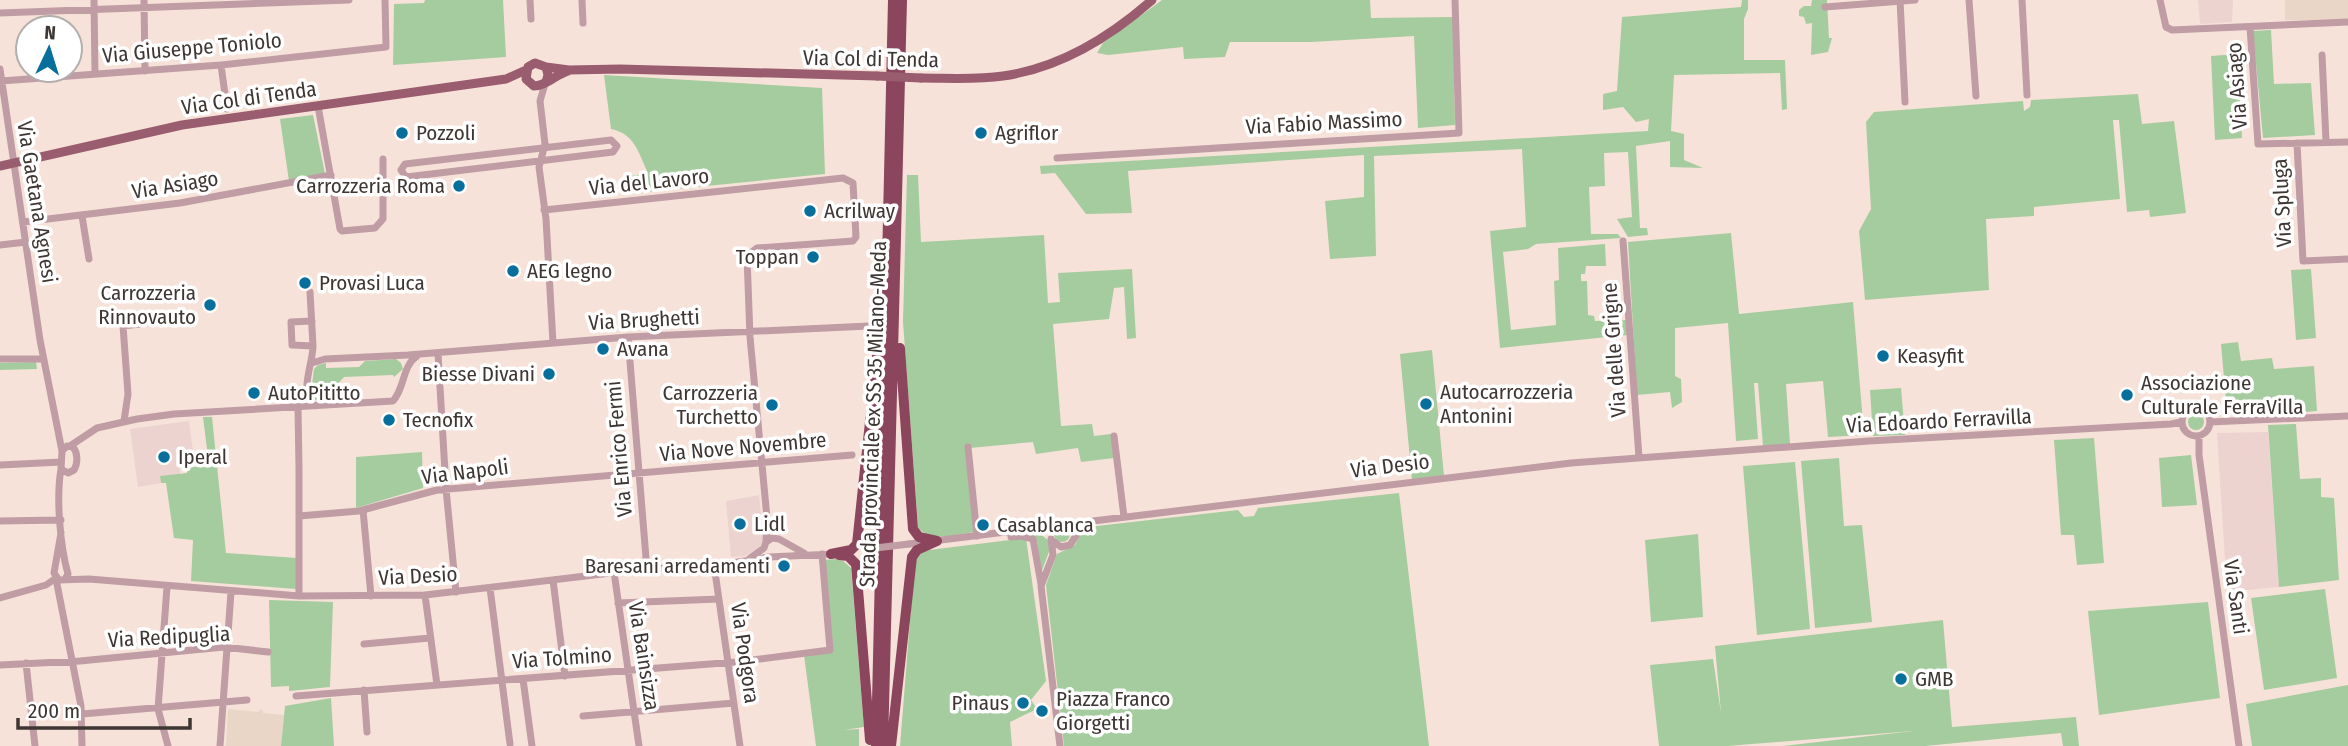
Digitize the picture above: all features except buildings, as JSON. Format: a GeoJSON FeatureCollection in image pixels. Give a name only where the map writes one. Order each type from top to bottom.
{"type":"FeatureCollection","features":[{"type":"Feature","properties":{"kind":"highway","name":"Strada provinciale ex SS 35 Milano-Meda"},"geometry":{"type":"LineString","coordinates":[[873,746],[893,0]]}},
{"type":"Feature","properties":{"kind":"highway","name":"Strada provinciale ex SS 35 Milano-Meda"},"geometry":{"type":"LineString","coordinates":[[883,746],[902,0]]}},
{"type":"Feature","properties":{"kind":"highway"},"geometry":{"type":"LineString","coordinates":[[895,288],[913,529],[919,537],[937,541]]}},
{"type":"Feature","properties":{"kind":"highway"},"geometry":{"type":"LineString","coordinates":[[827,554],[851,550],[857,544],[879,341],[886,306]]}},
{"type":"Feature","properties":{"kind":"highway"},"geometry":{"type":"LineString","coordinates":[[891,746],[912,557],[917,550],[937,541]]}},
{"type":"Feature","properties":{"kind":"highway"},"geometry":{"type":"LineString","coordinates":[[827,554],[848,556],[856,564],[873,746]]}},
{"type":"Feature","properties":{"kind":"main road","name":"Via Col di Tenda"},"geometry":{"type":"LineString","coordinates":[[0,166],[181,125],[506,79],[535,63],[569,70],[620,69],[921,78],[1004,76],[1039,67],[1077,52],[1099,40],[1152,0]]}},
{"type":"Feature","properties":{"kind":"main road"},"geometry":{"type":"LineString","coordinates":[[545,83],[548,75],[546,67]]}},
{"type":"Feature","properties":{"kind":"main road"},"geometry":{"type":"LineString","coordinates":[[526,70],[529,83]]}},
{"type":"Feature","properties":{"kind":"main road","name":"Via Col di Tenda"},"geometry":{"type":"LineString","coordinates":[[506,79],[537,86],[569,70]]}},
{"type":"Feature","properties":{"kind":"street"},"geometry":{"type":"LineString","coordinates":[[94,0],[95,74]]}},
{"type":"Feature","properties":{"kind":"street"},"geometry":{"type":"LineString","coordinates":[[0,13],[95,10],[144,4],[349,0]]}},
{"type":"Feature","properties":{"kind":"street","name":"Via Giuseppe Toniolo"},"geometry":{"type":"LineString","coordinates":[[1,81],[221,65],[386,47],[385,0]]}},
{"type":"Feature","properties":{"kind":"street"},"geometry":{"type":"LineString","coordinates":[[530,0],[531,19]]}},
{"type":"Feature","properties":{"kind":"street"},"geometry":{"type":"LineString","coordinates":[[582,0],[583,23]]}},
{"type":"Feature","properties":{"kind":"street","name":"Via Fabio Massimo"},"geometry":{"type":"LineString","coordinates":[[1058,158],[1459,133],[1455,0]]}},
{"type":"Feature","properties":{"kind":"street"},"geometry":{"type":"LineString","coordinates":[[1825,7],[1915,0]]}},
{"type":"Feature","properties":{"kind":"street"},"geometry":{"type":"LineString","coordinates":[[1969,0],[1976,96]]}},
{"type":"Feature","properties":{"kind":"street"},"geometry":{"type":"LineString","coordinates":[[2022,0],[2027,95]]}},
{"type":"Feature","properties":{"kind":"street"},"geometry":{"type":"LineString","coordinates":[[2160,0],[2163,22],[2172,30],[2348,22]]}},
{"type":"Feature","properties":{"kind":"street"},"geometry":{"type":"LineString","coordinates":[[1900,1],[1905,102]]}},
{"type":"Feature","properties":{"kind":"street"},"geometry":{"type":"LineString","coordinates":[[144,4],[145,71]]}},
{"type":"Feature","properties":{"kind":"street","name":"Via Asiago"},"geometry":{"type":"LineString","coordinates":[[2250,27],[2258,144],[2297,143]]}},
{"type":"Feature","properties":{"kind":"street"},"geometry":{"type":"LineString","coordinates":[[2322,55],[2326,141]]}},
{"type":"Feature","properties":{"kind":"street"},"geometry":{"type":"LineString","coordinates":[[221,65],[227,109]]}},
{"type":"Feature","properties":{"kind":"street","name":"Via Gaetana Agnesi"},"geometry":{"type":"LineString","coordinates":[[0,69],[40,340],[57,430],[66,448]]}},
{"type":"Feature","properties":{"kind":"street"},"geometry":{"type":"LineString","coordinates":[[529,83],[540,101]]}},
{"type":"Feature","properties":{"kind":"street"},"geometry":{"type":"LineString","coordinates":[[545,83],[540,101],[544,148],[539,161],[553,343]]}},
{"type":"Feature","properties":{"kind":"street"},"geometry":{"type":"LineString","coordinates":[[318,106],[341,230],[344,232],[376,228],[383,219],[383,159]]}},
{"type":"Feature","properties":{"kind":"street"},"geometry":{"type":"LineString","coordinates":[[611,140],[617,146],[613,152],[406,177],[401,170],[405,164],[544,148],[611,140]]}},
{"type":"Feature","properties":{"kind":"street"},"geometry":{"type":"LineString","coordinates":[[2297,143],[2348,142]]}},
{"type":"Feature","properties":{"kind":"street","name":"Via Spluga"},"geometry":{"type":"LineString","coordinates":[[2297,143],[2303,261],[2348,259]]}},
{"type":"Feature","properties":{"kind":"street","name":"Via Asiago"},"geometry":{"type":"LineString","coordinates":[[23,222],[180,203],[331,175]]}},
{"type":"Feature","properties":{"kind":"street","name":"Via del Lavoro"},"geometry":{"type":"LineString","coordinates":[[544,210],[843,178],[852,183],[856,237],[849,242],[757,248],[749,252],[750,333]]}},
{"type":"Feature","properties":{"kind":"street"},"geometry":{"type":"LineString","coordinates":[[82,216],[89,259]]}},
{"type":"Feature","properties":{"kind":"street","name":"Via delle Grigne"},"geometry":{"type":"LineString","coordinates":[[1623,241],[1639,457]]}},
{"type":"Feature","properties":{"kind":"street"},"geometry":{"type":"LineString","coordinates":[[0,245],[26,242]]}},
{"type":"Feature","properties":{"kind":"street"},"geometry":{"type":"LineString","coordinates":[[299,596],[298,408],[306,391],[312,363],[310,292]]}},
{"type":"Feature","properties":{"kind":"street","name":"Via Brughetti"},"geometry":{"type":"LineString","coordinates":[[312,321],[291,322],[292,345],[313,350],[326,359]]}},
{"type":"Feature","properties":{"kind":"street"},"geometry":{"type":"LineString","coordinates":[[124,421],[128,394],[123,326],[140,324]]}},
{"type":"Feature","properties":{"kind":"street","name":"Via Brughetti"},"geometry":{"type":"LineString","coordinates":[[312,363],[326,359],[399,356],[628,337],[869,326]]}},
{"type":"Feature","properties":{"kind":"street"},"geometry":{"type":"LineString","coordinates":[[750,333],[768,518],[765,545],[769,556],[775,558],[827,554],[1035,529],[1052,533],[1061,547]]}},
{"type":"Feature","properties":{"kind":"street","name":"Via Enrico Fermi"},"geometry":{"type":"LineString","coordinates":[[628,337],[646,558]]}},
{"type":"Feature","properties":{"kind":"street"},"geometry":{"type":"LineString","coordinates":[[438,353],[446,489],[456,592]]}},
{"type":"Feature","properties":{"kind":"street"},"geometry":{"type":"LineString","coordinates":[[82,746],[82,714],[72,661],[62,578],[61,494],[66,448],[89,432],[124,421],[174,414],[393,401],[402,386],[408,364],[421,354]]}},
{"type":"Feature","properties":{"kind":"street"},"geometry":{"type":"LineString","coordinates":[[399,356],[408,364]]}},
{"type":"Feature","properties":{"kind":"street"},"geometry":{"type":"LineString","coordinates":[[0,359],[44,359]]}},
{"type":"Feature","properties":{"kind":"street"},"geometry":{"type":"LineString","coordinates":[[306,391],[310,402],[315,406]]}},
{"type":"Feature","properties":{"kind":"street"},"geometry":{"type":"LineString","coordinates":[[2194,408],[2205,412],[2210,422],[2207,431],[2195,436],[2184,430],[2181,422],[2187,411],[2194,408]]}},
{"type":"Feature","properties":{"kind":"street"},"geometry":{"type":"LineString","coordinates":[[2210,422],[2348,416]]}},
{"type":"Feature","properties":{"kind":"street","name":"Via Edoardo Ferravilla"},"geometry":{"type":"LineString","coordinates":[[1699,454],[2181,422]]}},
{"type":"Feature","properties":{"kind":"street"},"geometry":{"type":"LineString","coordinates":[[0,464],[74,470],[76,453],[89,432]]}},
{"type":"Feature","properties":{"kind":"street"},"geometry":{"type":"LineString","coordinates":[[1114,436],[1124,517]]}},
{"type":"Feature","properties":{"kind":"street","name":"Via Santi"},"geometry":{"type":"LineString","coordinates":[[2195,436],[2239,746]]}},
{"type":"Feature","properties":{"kind":"street"},"geometry":{"type":"LineString","coordinates":[[968,447],[978,536]]}},
{"type":"Feature","properties":{"kind":"street"},"geometry":{"type":"LineString","coordinates":[[66,448],[76,453]]}},
{"type":"Feature","properties":{"kind":"street","name":"Via Desio"},"geometry":{"type":"LineString","coordinates":[[1074,530],[1087,523],[1124,517],[1475,474],[1639,457],[1699,454]]}},
{"type":"Feature","properties":{"kind":"street","name":"Via Nove Novembre"},"geometry":{"type":"LineString","coordinates":[[638,474],[852,455]]}},
{"type":"Feature","properties":{"kind":"street","name":"Via Napoli"},"geometry":{"type":"LineString","coordinates":[[299,516],[363,510],[446,489],[638,474]]}},
{"type":"Feature","properties":{"kind":"street"},"geometry":{"type":"LineString","coordinates":[[363,510],[371,596]]}},
{"type":"Feature","properties":{"kind":"street"},"geometry":{"type":"LineString","coordinates":[[768,518],[785,550],[781,556]]}},
{"type":"Feature","properties":{"kind":"street"},"geometry":{"type":"LineString","coordinates":[[0,521],[61,520]]}},
{"type":"Feature","properties":{"kind":"street"},"geometry":{"type":"LineString","coordinates":[[1041,586],[1053,555],[1052,533],[1061,522],[1074,530],[1073,542],[1061,547],[1053,555]]}},
{"type":"Feature","properties":{"kind":"street"},"geometry":{"type":"LineString","coordinates":[[61,533],[54,573],[62,578]]}},
{"type":"Feature","properties":{"kind":"street"},"geometry":{"type":"LineString","coordinates":[[978,536],[1022,536],[1033,539],[1060,746]]}},
{"type":"Feature","properties":{"kind":"street"},"geometry":{"type":"LineString","coordinates":[[747,561],[772,538],[808,554]]}},
{"type":"Feature","properties":{"kind":"street","name":"Via Tolmino"},"geometry":{"type":"LineString","coordinates":[[296,696],[729,663],[830,650],[827,554]]}},
{"type":"Feature","properties":{"kind":"street","name":"Via Desio"},"geometry":{"type":"LineString","coordinates":[[62,578],[299,596],[425,595],[614,572],[714,565],[769,556]]}},
{"type":"Feature","properties":{"kind":"street","name":"Via Podgora"},"geometry":{"type":"LineString","coordinates":[[714,565],[740,746]]}},
{"type":"Feature","properties":{"kind":"street","name":"Via Bainsizza"},"geometry":{"type":"LineString","coordinates":[[614,572],[639,746]]}},
{"type":"Feature","properties":{"kind":"street"},"geometry":{"type":"LineString","coordinates":[[0,598],[62,578]]}},
{"type":"Feature","properties":{"kind":"street"},"geometry":{"type":"LineString","coordinates":[[552,580],[565,676]]}},
{"type":"Feature","properties":{"kind":"street"},"geometry":{"type":"LineString","coordinates":[[167,587],[158,709],[168,746]]}},
{"type":"Feature","properties":{"kind":"street"},"geometry":{"type":"LineString","coordinates":[[490,588],[510,744]]}},
{"type":"Feature","properties":{"kind":"street"},"geometry":{"type":"LineString","coordinates":[[220,746],[231,592]]}},
{"type":"Feature","properties":{"kind":"street"},"geometry":{"type":"LineString","coordinates":[[425,595],[437,685]]}},
{"type":"Feature","properties":{"kind":"street"},"geometry":{"type":"LineString","coordinates":[[618,603],[719,599]]}},
{"type":"Feature","properties":{"kind":"street"},"geometry":{"type":"LineString","coordinates":[[364,644],[430,638]]}},
{"type":"Feature","properties":{"kind":"street","name":"Via Redipuglia"},"geometry":{"type":"LineString","coordinates":[[0,665],[163,652],[227,649],[268,652]]}},
{"type":"Feature","properties":{"kind":"street"},"geometry":{"type":"LineString","coordinates":[[26,663],[35,746]]}},
{"type":"Feature","properties":{"kind":"street"},"geometry":{"type":"LineString","coordinates":[[523,679],[532,746]]}},
{"type":"Feature","properties":{"kind":"street"},"geometry":{"type":"LineString","coordinates":[[364,690],[367,732]]}},
{"type":"Feature","properties":{"kind":"street"},"geometry":{"type":"LineString","coordinates":[[82,714],[247,700]]}},
{"type":"Feature","properties":{"kind":"street"},"geometry":{"type":"LineString","coordinates":[[583,716],[734,703]]}},
{"type":"Feature","properties":{"kind":"shaded area"},"geometry":{"type":"Polygon","coordinates":[[[2198,0],[2233,0],[2232,22],[2200,24],[2198,0]]]}},
{"type":"Feature","properties":{"kind":"shaded area"},"geometry":{"type":"Polygon","coordinates":[[[2285,0],[2348,0],[2348,20],[2285,20],[2285,0]]]}},
{"type":"Feature","properties":{"kind":"shaded area","name":"Iperal"},"geometry":{"type":"Polygon","coordinates":[[[189,421],[194,459],[179,462],[180,474],[160,476],[161,483],[138,487],[130,429],[189,421]]]}},
{"type":"Feature","properties":{"kind":"shaded area"},"geometry":{"type":"Polygon","coordinates":[[[2268,432],[2279,587],[2227,592],[2217,433],[2268,432]]]}},
{"type":"Feature","properties":{"kind":"shaded area"},"geometry":{"type":"Polygon","coordinates":[[[759,495],[764,542],[745,556],[731,557],[726,501],[759,495]]]}},
{"type":"Feature","properties":{"kind":"shaded area"},"geometry":{"type":"Polygon","coordinates":[[[228,709],[258,712],[263,710],[263,713],[284,715],[281,746],[226,746],[228,709]]]}},
{"type":"Feature","properties":{"kind":"green space"},"geometry":{"type":"Polygon","coordinates":[[[425,0],[503,0],[506,57],[393,65],[394,4],[424,3],[425,0]]]}},
{"type":"Feature","properties":{"kind":"green space"},"geometry":{"type":"Polygon","coordinates":[[[1162,0],[1370,0],[1371,18],[1453,17],[1455,125],[1418,128],[1414,36],[1311,42],[1230,42],[1225,57],[1184,59],[1183,47],[1108,55],[1097,53],[1103,43],[1162,0]]]}},
{"type":"Feature","properties":{"kind":"green space"},"geometry":{"type":"Polygon","coordinates":[[[1742,0],[1748,0],[1744,19],[1744,60],[1785,60],[1787,109],[1782,110],[1780,73],[1674,75],[1671,131],[1684,134],[1684,160],[1703,168],[1670,167],[1670,141],[1636,146],[1640,228],[1647,228],[1648,235],[1628,237],[1617,219],[1632,217],[1628,152],[1604,153],[1605,186],[1589,187],[1591,234],[1618,234],[1621,238],[1536,244],[1528,249],[1503,252],[1511,330],[1556,325],[1554,281],[1559,280],[1558,248],[1605,244],[1606,266],[1586,266],[1585,274],[1581,274],[1581,281],[1587,281],[1588,315],[1594,316],[1595,321],[1626,320],[1627,335],[1500,348],[1490,231],[1526,227],[1522,149],[1374,156],[1376,256],[1330,259],[1325,201],[1364,197],[1364,155],[1128,171],[1132,213],[1086,214],[1055,173],[1041,174],[1040,166],[1648,131],[1649,119],[1636,122],[1623,107],[1603,110],[1603,94],[1617,91],[1622,17],[1741,7],[1742,0]]]}},
{"type":"Feature","properties":{"kind":"green space"},"geometry":{"type":"Polygon","coordinates":[[[1812,0],[1827,0],[1829,38],[1832,38],[1828,52],[1811,55],[1812,23],[1806,24],[1804,17],[1799,16],[1799,10],[1804,6],[1811,6],[1812,0]]]}},
{"type":"Feature","properties":{"kind":"green space"},"geometry":{"type":"Polygon","coordinates":[[[2271,30],[2274,84],[2311,83],[2315,135],[2263,138],[2253,31],[2271,30]]]}},
{"type":"Feature","properties":{"kind":"green space"},"geometry":{"type":"Polygon","coordinates":[[[2237,54],[2242,138],[2215,140],[2211,56],[2237,54]]]}},
{"type":"Feature","properties":{"kind":"green space"},"geometry":{"type":"Polygon","coordinates":[[[604,75],[822,88],[825,174],[627,194],[625,177],[648,173],[631,140],[619,131],[611,129],[604,75]]]}},
{"type":"Feature","properties":{"kind":"green space"},"geometry":{"type":"Polygon","coordinates":[[[2138,94],[2142,124],[2174,121],[2186,213],[2150,217],[2149,210],[2127,212],[2119,120],[2113,120],[2120,199],[2034,207],[2034,216],[1986,219],[1989,290],[1865,300],[1859,231],[1871,209],[1866,122],[1874,112],[2023,101],[2024,111],[2030,107],[2031,100],[2138,94]]]}},
{"type":"Feature","properties":{"kind":"green space"},"geometry":{"type":"Polygon","coordinates":[[[313,115],[325,174],[289,181],[280,119],[313,115]]]}},
{"type":"Feature","properties":{"kind":"green space"},"geometry":{"type":"Polygon","coordinates":[[[907,175],[918,175],[921,242],[1044,235],[1048,303],[1060,302],[1058,273],[1132,269],[1136,338],[1127,339],[1124,287],[1114,288],[1109,319],[1053,324],[1061,426],[1092,424],[1094,436],[1111,434],[1114,458],[1081,462],[1078,448],[1036,454],[1033,442],[970,448],[974,532],[952,536],[929,535],[918,527],[903,322],[907,175]]]}},
{"type":"Feature","properties":{"kind":"green space"},"geometry":{"type":"Polygon","coordinates":[[[1731,233],[1739,314],[1853,302],[1864,435],[1828,437],[1823,381],[1786,384],[1790,444],[1763,446],[1758,383],[1754,383],[1758,439],[1736,441],[1728,323],[1675,328],[1675,376],[1681,379],[1682,402],[1672,408],[1670,392],[1637,395],[1628,242],[1731,233]]]}},
{"type":"Feature","properties":{"kind":"green space"},"geometry":{"type":"Polygon","coordinates":[[[2311,269],[2316,338],[2296,340],[2291,270],[2311,269]]]}},
{"type":"Feature","properties":{"kind":"green space"},"geometry":{"type":"Polygon","coordinates":[[[2238,342],[2241,361],[2272,358],[2274,369],[2314,366],[2317,411],[2265,415],[2227,412],[2221,344],[2238,342]]]}},
{"type":"Feature","properties":{"kind":"green space"},"geometry":{"type":"Polygon","coordinates":[[[1432,350],[1444,476],[1412,480],[1400,354],[1432,350]]]}},
{"type":"Feature","properties":{"kind":"green space"},"geometry":{"type":"Polygon","coordinates":[[[396,359],[403,369],[394,377],[344,377],[323,401],[315,400],[311,393],[314,369],[318,365],[326,363],[326,368],[359,367],[365,361],[396,359]]]}},
{"type":"Feature","properties":{"kind":"green space"},"geometry":{"type":"Polygon","coordinates":[[[36,362],[37,369],[0,370],[0,363],[36,362]]]}},
{"type":"Feature","properties":{"kind":"green space"},"geometry":{"type":"Polygon","coordinates":[[[1901,388],[1905,435],[1873,436],[1870,390],[1901,388]]]}},
{"type":"Feature","properties":{"kind":"green space"},"geometry":{"type":"Polygon","coordinates":[[[2196,414],[2204,422],[2196,430],[2188,422],[2196,414]]]}},
{"type":"Feature","properties":{"kind":"green space"},"geometry":{"type":"Polygon","coordinates":[[[203,417],[212,417],[226,553],[297,558],[296,589],[191,581],[193,540],[174,538],[166,483],[161,483],[160,476],[187,473],[187,468],[209,465],[203,417]]]}},
{"type":"Feature","properties":{"kind":"green space"},"geometry":{"type":"Polygon","coordinates":[[[2296,424],[2300,479],[2321,478],[2321,497],[2334,498],[2339,580],[2279,587],[2268,425],[2296,424]]]}},
{"type":"Feature","properties":{"kind":"green space"},"geometry":{"type":"Polygon","coordinates":[[[2094,438],[2104,563],[2077,565],[2074,535],[2061,535],[2054,440],[2094,438]]]}},
{"type":"Feature","properties":{"kind":"green space"},"geometry":{"type":"Polygon","coordinates":[[[422,452],[423,488],[356,508],[356,457],[422,452]]]}},
{"type":"Feature","properties":{"kind":"green space"},"geometry":{"type":"Polygon","coordinates":[[[2191,455],[2197,505],[2162,507],[2159,458],[2191,455]]]}},
{"type":"Feature","properties":{"kind":"green space"},"geometry":{"type":"Polygon","coordinates":[[[1839,458],[1844,526],[1862,525],[1872,622],[1815,628],[1801,461],[1839,458]]]}},
{"type":"Feature","properties":{"kind":"green space"},"geometry":{"type":"Polygon","coordinates":[[[1795,462],[1810,629],[1757,635],[1743,466],[1795,462]]]}},
{"type":"Feature","properties":{"kind":"green space"},"geometry":{"type":"Polygon","coordinates":[[[1399,493],[1429,746],[1064,746],[1046,585],[1057,554],[1075,545],[1081,533],[1088,527],[1238,510],[1244,517],[1254,516],[1258,508],[1399,493]]]}},
{"type":"Feature","properties":{"kind":"green space"},"geometry":{"type":"Polygon","coordinates":[[[1062,526],[1068,528],[1068,540],[1062,542],[1056,540],[1054,534],[1056,528],[1062,526]]]}},
{"type":"Feature","properties":{"kind":"green space"},"geometry":{"type":"Polygon","coordinates":[[[1027,533],[1039,533],[1049,541],[1050,549],[1041,573],[1037,541],[1027,533]]]}},
{"type":"Feature","properties":{"kind":"green space"},"geometry":{"type":"Polygon","coordinates":[[[1698,534],[1703,617],[1651,622],[1645,540],[1698,534]]]}},
{"type":"Feature","properties":{"kind":"green space"},"geometry":{"type":"Polygon","coordinates":[[[1026,538],[1046,681],[1031,700],[1037,709],[1010,722],[1012,746],[900,746],[915,558],[921,551],[1026,538]]]}},
{"type":"Feature","properties":{"kind":"green space"},"geometry":{"type":"Polygon","coordinates":[[[836,559],[851,568],[864,727],[844,730],[859,729],[859,746],[816,746],[804,655],[833,652],[824,560],[836,559]]]}},
{"type":"Feature","properties":{"kind":"green space"},"geometry":{"type":"Polygon","coordinates":[[[2325,589],[2337,678],[2264,690],[2251,598],[2325,589]]]}},
{"type":"Feature","properties":{"kind":"green space"},"geometry":{"type":"Polygon","coordinates":[[[269,600],[333,602],[330,687],[289,691],[289,686],[271,687],[269,600]]]}},
{"type":"Feature","properties":{"kind":"green space"},"geometry":{"type":"Polygon","coordinates":[[[2208,602],[2220,698],[2099,715],[2088,611],[2208,602]]]}},
{"type":"Feature","properties":{"kind":"green space"},"geometry":{"type":"Polygon","coordinates":[[[1943,620],[1952,727],[2076,717],[2079,746],[2063,746],[2061,733],[1925,746],[1783,746],[1913,731],[1728,746],[1659,746],[1650,665],[1713,659],[1721,713],[1715,646],[1943,620]]]}},
{"type":"Feature","properties":{"kind":"green space"},"geometry":{"type":"Polygon","coordinates":[[[2348,685],[2348,746],[2252,746],[2246,704],[2348,685]]]}},
{"type":"Feature","properties":{"kind":"green space"},"geometry":{"type":"Polygon","coordinates":[[[331,698],[334,746],[281,746],[285,706],[331,698]]]}},
{"type":"Feature","properties":{"kind":"place","name":"Pozzoli"},"geometry":{"type":"Point","coordinates":[402,133]}},
{"type":"Feature","properties":{"kind":"place","name":"Agriflor"},"geometry":{"type":"Point","coordinates":[981,133]}},
{"type":"Feature","properties":{"kind":"place","name":"Carrozzeria Roma"},"geometry":{"type":"Point","coordinates":[459,186]}},
{"type":"Feature","properties":{"kind":"place","name":"Acrilway"},"geometry":{"type":"Point","coordinates":[810,211]}},
{"type":"Feature","properties":{"kind":"place","name":"Toppan"},"geometry":{"type":"Point","coordinates":[813,257]}},
{"type":"Feature","properties":{"kind":"place","name":"AEG legno"},"geometry":{"type":"Point","coordinates":[513,271]}},
{"type":"Feature","properties":{"kind":"place","name":"Provasi Luca"},"geometry":{"type":"Point","coordinates":[305,283]}},
{"type":"Feature","properties":{"kind":"place","name":"Carrozzeria Rinnovauto"},"geometry":{"type":"Point","coordinates":[210,305]}},
{"type":"Feature","properties":{"kind":"place","name":"Avana"},"geometry":{"type":"Point","coordinates":[603,349]}},
{"type":"Feature","properties":{"kind":"place","name":"Keasyfit"},"geometry":{"type":"Point","coordinates":[1883,356]}},
{"type":"Feature","properties":{"kind":"place","name":"Biesse Divani"},"geometry":{"type":"Point","coordinates":[549,374]}},
{"type":"Feature","properties":{"kind":"place","name":"AutoPititto"},"geometry":{"type":"Point","coordinates":[254,393]}},
{"type":"Feature","properties":{"kind":"place","name":"Associazione Culturale FerraVilla"},"geometry":{"type":"Point","coordinates":[2127,395]}},
{"type":"Feature","properties":{"kind":"place","name":"Autocarrozzeria Antonini"},"geometry":{"type":"Point","coordinates":[1426,404]}},
{"type":"Feature","properties":{"kind":"place","name":"Carrozzeria Turchetto"},"geometry":{"type":"Point","coordinates":[772,405]}},
{"type":"Feature","properties":{"kind":"place","name":"Tecnofix"},"geometry":{"type":"Point","coordinates":[389,420]}},
{"type":"Feature","properties":{"kind":"place","name":"Iperal"},"geometry":{"type":"Point","coordinates":[164,457]}},
{"type":"Feature","properties":{"kind":"place","name":"Lidl"},"geometry":{"type":"Point","coordinates":[740,524]}},
{"type":"Feature","properties":{"kind":"place","name":"Casablanca"},"geometry":{"type":"Point","coordinates":[983,525]}},
{"type":"Feature","properties":{"kind":"place","name":"Baresani arredamenti"},"geometry":{"type":"Point","coordinates":[784,566]}},
{"type":"Feature","properties":{"kind":"place","name":"GMB"},"geometry":{"type":"Point","coordinates":[1901,679]}},
{"type":"Feature","properties":{"kind":"place","name":"Pinaus"},"geometry":{"type":"Point","coordinates":[1023,703]}},
{"type":"Feature","properties":{"kind":"place","name":"Piazza Franco Giorgetti"},"geometry":{"type":"Point","coordinates":[1042,711]}}]}
